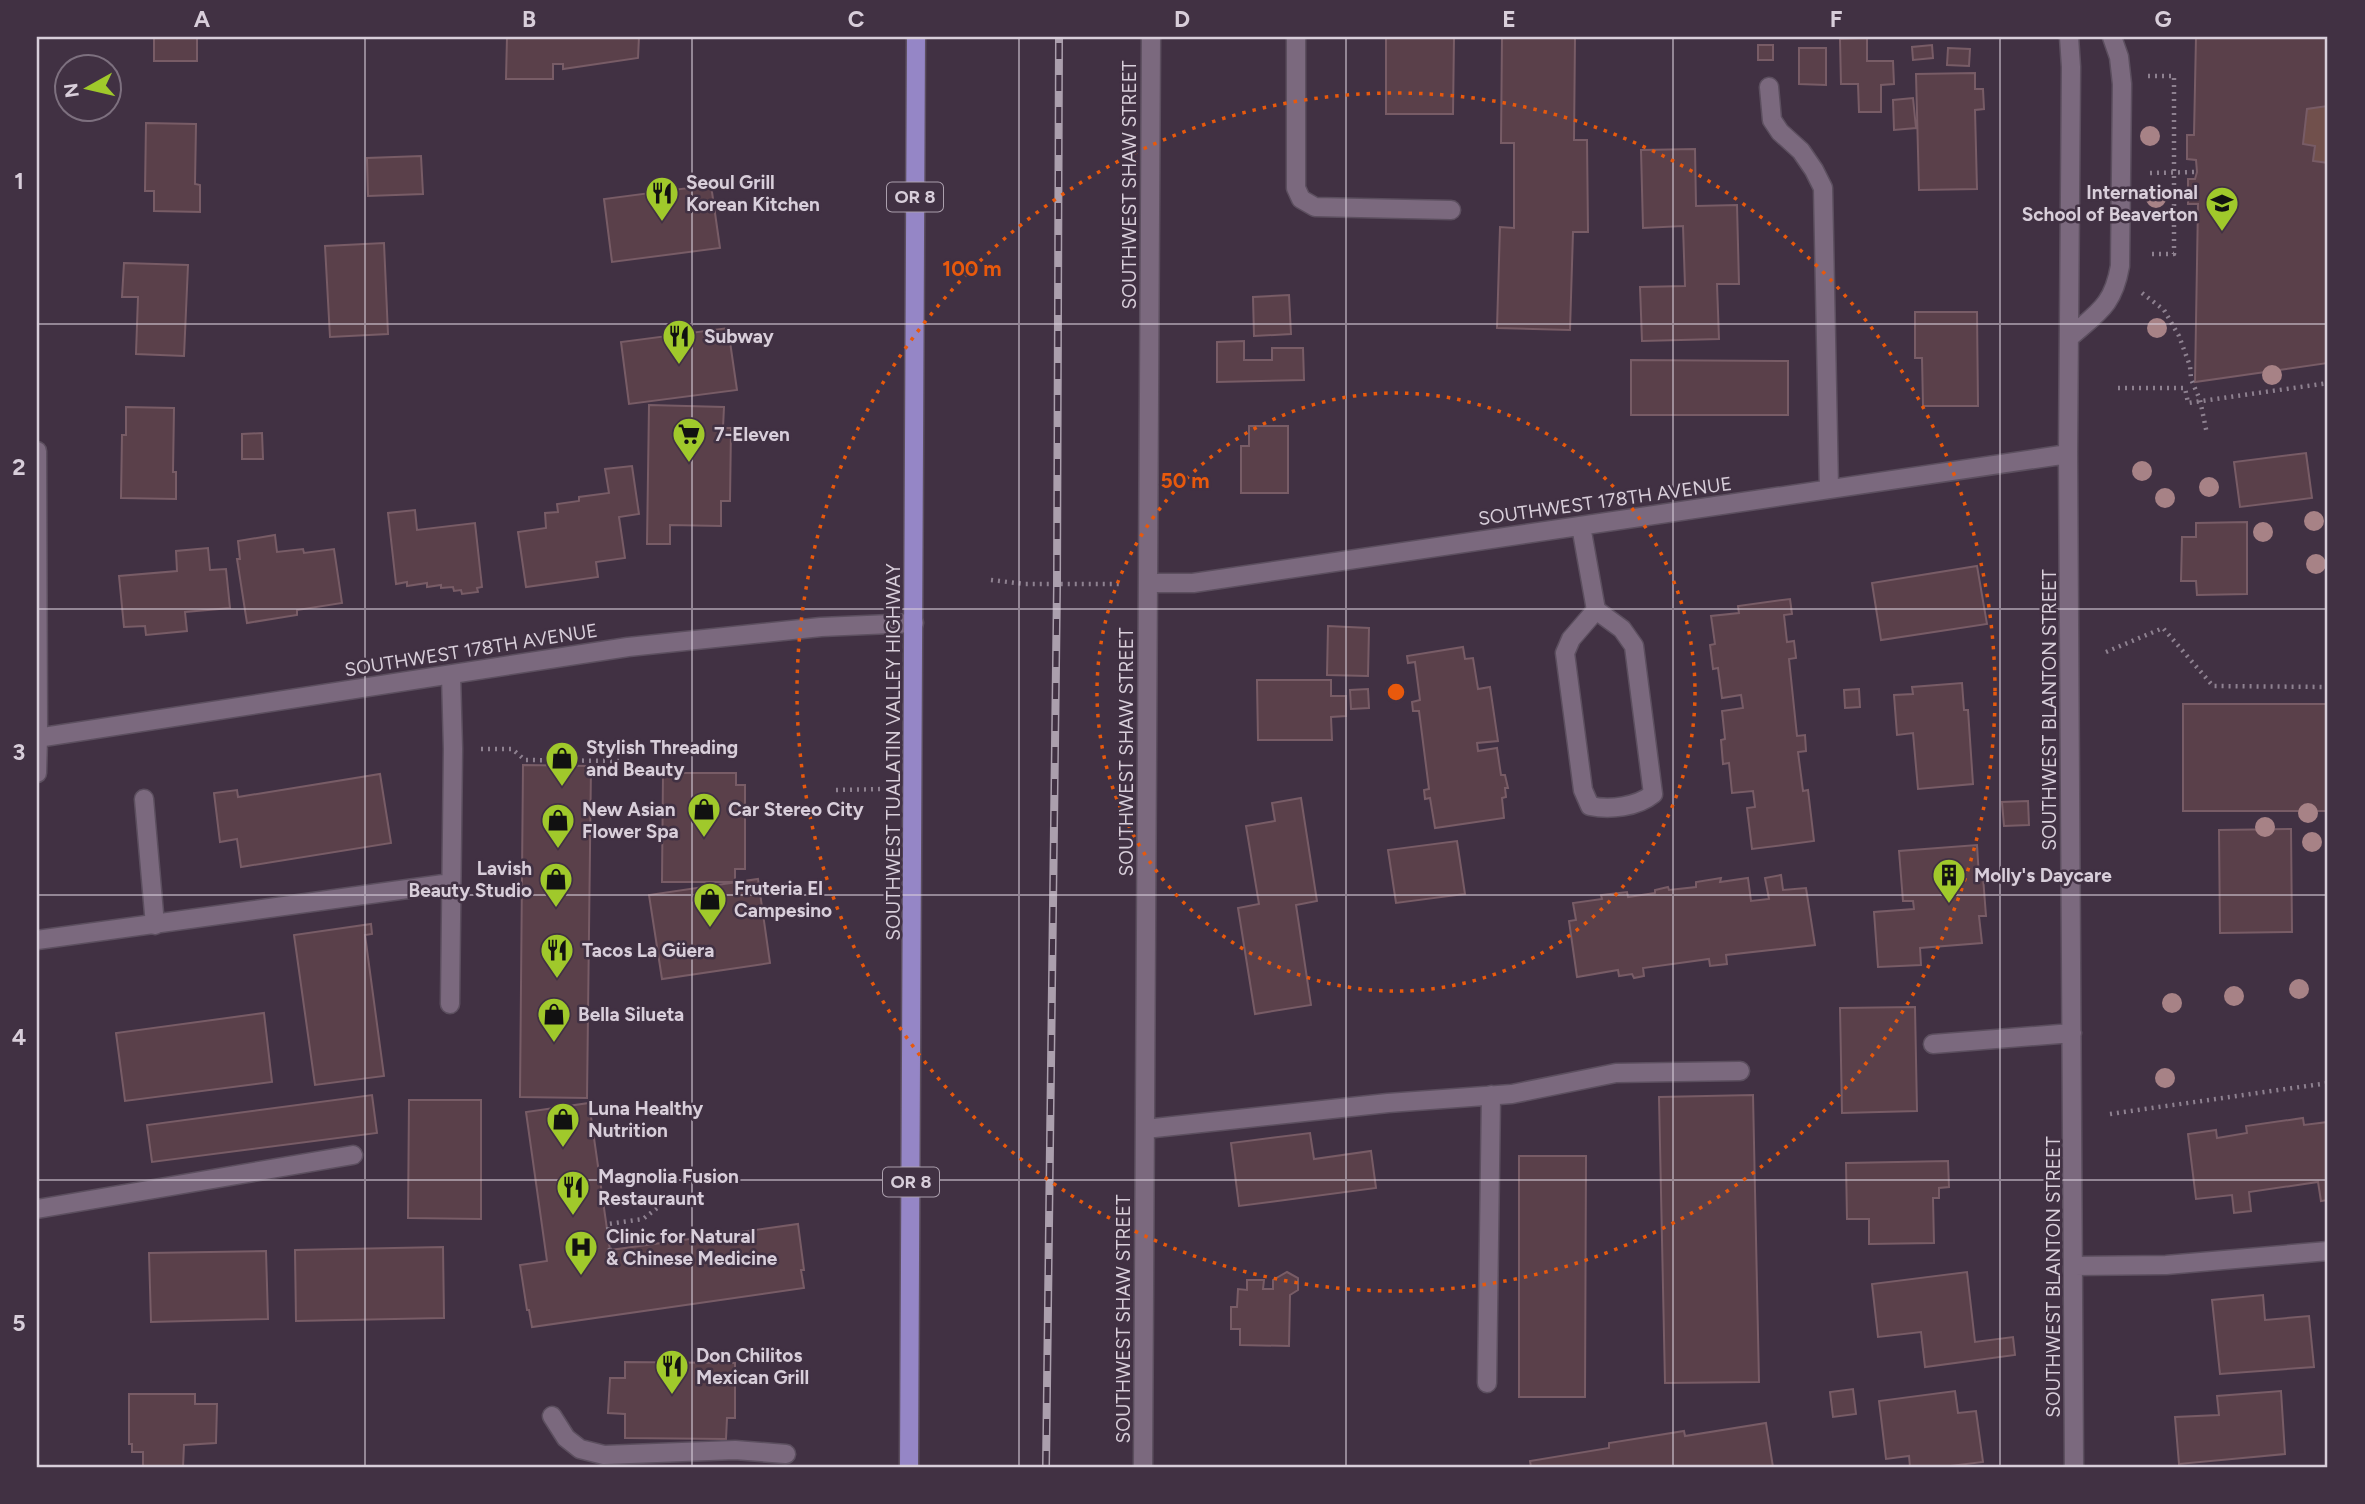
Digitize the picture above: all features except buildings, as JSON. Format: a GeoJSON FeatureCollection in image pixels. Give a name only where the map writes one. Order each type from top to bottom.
{"type":"FeatureCollection","features":[{"type":"Feature","properties":{"kind":"main road","name":"SOUTHWEST TUALATIN VALLEY HIGHWAY"},"geometry":{"type":"LineString","coordinates":[[909,1467],[916,37]]}},
{"type":"Feature","properties":{"kind":"street","name":"SOUTHWEST SHAW STREET"},"geometry":{"type":"LineString","coordinates":[[1143,1467],[1151,37]]}},
{"type":"Feature","properties":{"kind":"street"},"geometry":{"type":"LineString","coordinates":[[1296,37],[1296,188],[1301,199],[1315,207],[1451,210]]}},
{"type":"Feature","properties":{"kind":"street","name":"SOUTHWEST BLANTON STREET"},"geometry":{"type":"LineString","coordinates":[[2069,37],[2068,454],[2074,1467]]}},
{"type":"Feature","properties":{"kind":"street"},"geometry":{"type":"LineString","coordinates":[[2069,338],[2109,301],[2120,266],[2122,84],[2119,57],[2112,37]]}},
{"type":"Feature","properties":{"kind":"street"},"geometry":{"type":"LineString","coordinates":[[1769,87],[1772,120],[1780,132],[1801,151],[1823,188],[1829,489]]}},
{"type":"Feature","properties":{"kind":"street"},"geometry":{"type":"LineString","coordinates":[[37,451],[37,773]]}},
{"type":"Feature","properties":{"kind":"street","name":"SOUTHWEST 178TH AVENUE"},"geometry":{"type":"LineString","coordinates":[[1148,583],[1193,583],[2068,454]]}},
{"type":"Feature","properties":{"kind":"street"},"geometry":{"type":"LineString","coordinates":[[1581,526],[1596,610],[1622,629],[1634,646],[1653,794],[1646,800],[1633,804],[1602,809],[1590,806],[1583,790],[1565,653],[1571,639],[1596,610]]}},
{"type":"Feature","properties":{"kind":"street","name":"SOUTHWEST 178TH AVENUE"},"geometry":{"type":"LineString","coordinates":[[38,738],[628,647],[821,627],[914,623]]}},
{"type":"Feature","properties":{"kind":"street"},"geometry":{"type":"LineString","coordinates":[[450,1004],[453,749],[451,675]]}},
{"type":"Feature","properties":{"kind":"street"},"geometry":{"type":"LineString","coordinates":[[144,799],[155,925]]}},
{"type":"Feature","properties":{"kind":"street"},"geometry":{"type":"LineString","coordinates":[[37,940],[451,883]]}},
{"type":"Feature","properties":{"kind":"street"},"geometry":{"type":"LineString","coordinates":[[1933,1044],[2072,1033]]}},
{"type":"Feature","properties":{"kind":"street"},"geometry":{"type":"LineString","coordinates":[[1145,1129],[1388,1103],[1512,1094],[1616,1073],[1740,1071]]}},
{"type":"Feature","properties":{"kind":"street"},"geometry":{"type":"LineString","coordinates":[[1487,1384],[1491,1095]]}},
{"type":"Feature","properties":{"kind":"street"},"geometry":{"type":"LineString","coordinates":[[37,1209],[353,1155]]}},
{"type":"Feature","properties":{"kind":"street"},"geometry":{"type":"LineString","coordinates":[[2074,1266],[2166,1265],[2328,1251]]}},
{"type":"Feature","properties":{"kind":"street"},"geometry":{"type":"LineString","coordinates":[[552,1416],[566,1438],[580,1450],[604,1455],[735,1450],[786,1454]]}},
{"type":"Feature","properties":{"kind":"path"},"geometry":{"type":"LineString","coordinates":[[2138,254],[2174,254],[2176,171],[2174,76],[2140,76]]}},
{"type":"Feature","properties":{"kind":"path"},"geometry":{"type":"LineString","coordinates":[[2139,173],[2197,172]]}},
{"type":"Feature","properties":{"kind":"path"},"geometry":{"type":"LineString","coordinates":[[2138,290],[2164,310],[2179,336],[2200,400],[2207,434]]}},
{"type":"Feature","properties":{"kind":"path"},"geometry":{"type":"LineString","coordinates":[[2118,388],[2185,388],[2188,402],[2328,383]]}},
{"type":"Feature","properties":{"kind":"path"},"geometry":{"type":"LineString","coordinates":[[991,580],[1057,585],[1148,583]]}},
{"type":"Feature","properties":{"kind":"path"},"geometry":{"type":"LineString","coordinates":[[2106,652],[2162,628],[2213,686],[2328,687]]}},
{"type":"Feature","properties":{"kind":"path"},"geometry":{"type":"LineString","coordinates":[[453,749],[512,749],[526,761],[619,761]]}},
{"type":"Feature","properties":{"kind":"path"},"geometry":{"type":"LineString","coordinates":[[836,790],[912,788]]}},
{"type":"Feature","properties":{"kind":"path"},"geometry":{"type":"LineString","coordinates":[[2110,1114],[2328,1083]]}},
{"type":"Feature","properties":{"kind":"path"},"geometry":{"type":"LineString","coordinates":[[610,1250],[608,1224],[643,1219],[673,1196]]}},
{"type":"Feature","properties":{"kind":"shaded area"},"geometry":{"type":"Polygon","coordinates":[[[2328,106],[2328,163],[2313,161],[2315,146],[2303,144],[2307,109],[2328,106]]]}},
{"type":"Feature","properties":{"kind":"railway"},"geometry":{"type":"LineString","coordinates":[[1046,1467],[1057,585],[1059,37]]}},
{"type":"Feature","properties":{"kind":"place","name":"Seoul Grill Korean Kitchen"},"geometry":{"type":"Point","coordinates":[662,223]}},
{"type":"Feature","properties":{"kind":"place","name":"International School of Beaverton"},"geometry":{"type":"Point","coordinates":[2222,233]}},
{"type":"Feature","properties":{"kind":"place","name":"Subway"},"geometry":{"type":"Point","coordinates":[679,366]}},
{"type":"Feature","properties":{"kind":"place","name":"7-Eleven"},"geometry":{"type":"Point","coordinates":[689,464]}},
{"type":"Feature","properties":{"kind":"place","name":"Stylish Threading and Beauty"},"geometry":{"type":"Point","coordinates":[562,788]}},
{"type":"Feature","properties":{"kind":"place","name":"Car Stereo City"},"geometry":{"type":"Point","coordinates":[704,839]}},
{"type":"Feature","properties":{"kind":"place","name":"New Asian Flower Spa"},"geometry":{"type":"Point","coordinates":[558,850]}},
{"type":"Feature","properties":{"kind":"place","name":"Molly's Daycare"},"geometry":{"type":"Point","coordinates":[1949,905]}},
{"type":"Feature","properties":{"kind":"place","name":"Lavish Beauty Studio"},"geometry":{"type":"Point","coordinates":[556,909]}},
{"type":"Feature","properties":{"kind":"place","name":"Fruteria El Campesino"},"geometry":{"type":"Point","coordinates":[710,929]}},
{"type":"Feature","properties":{"kind":"place","name":"Tacos La Güera"},"geometry":{"type":"Point","coordinates":[557,980]}},
{"type":"Feature","properties":{"kind":"place","name":"Bella Silueta"},"geometry":{"type":"Point","coordinates":[554,1044]}},
{"type":"Feature","properties":{"kind":"place","name":"Luna Healthy Nutrition"},"geometry":{"type":"Point","coordinates":[563,1149]}},
{"type":"Feature","properties":{"kind":"place","name":"Magnolia Fusion Restauraunt"},"geometry":{"type":"Point","coordinates":[573,1217]}},
{"type":"Feature","properties":{"kind":"place","name":"Clinic for Natural & Chinese Medicine"},"geometry":{"type":"Point","coordinates":[581,1277]}},
{"type":"Feature","properties":{"kind":"place","name":"Don Chilitos Mexican Grill"},"geometry":{"type":"Point","coordinates":[672,1396]}}]}
